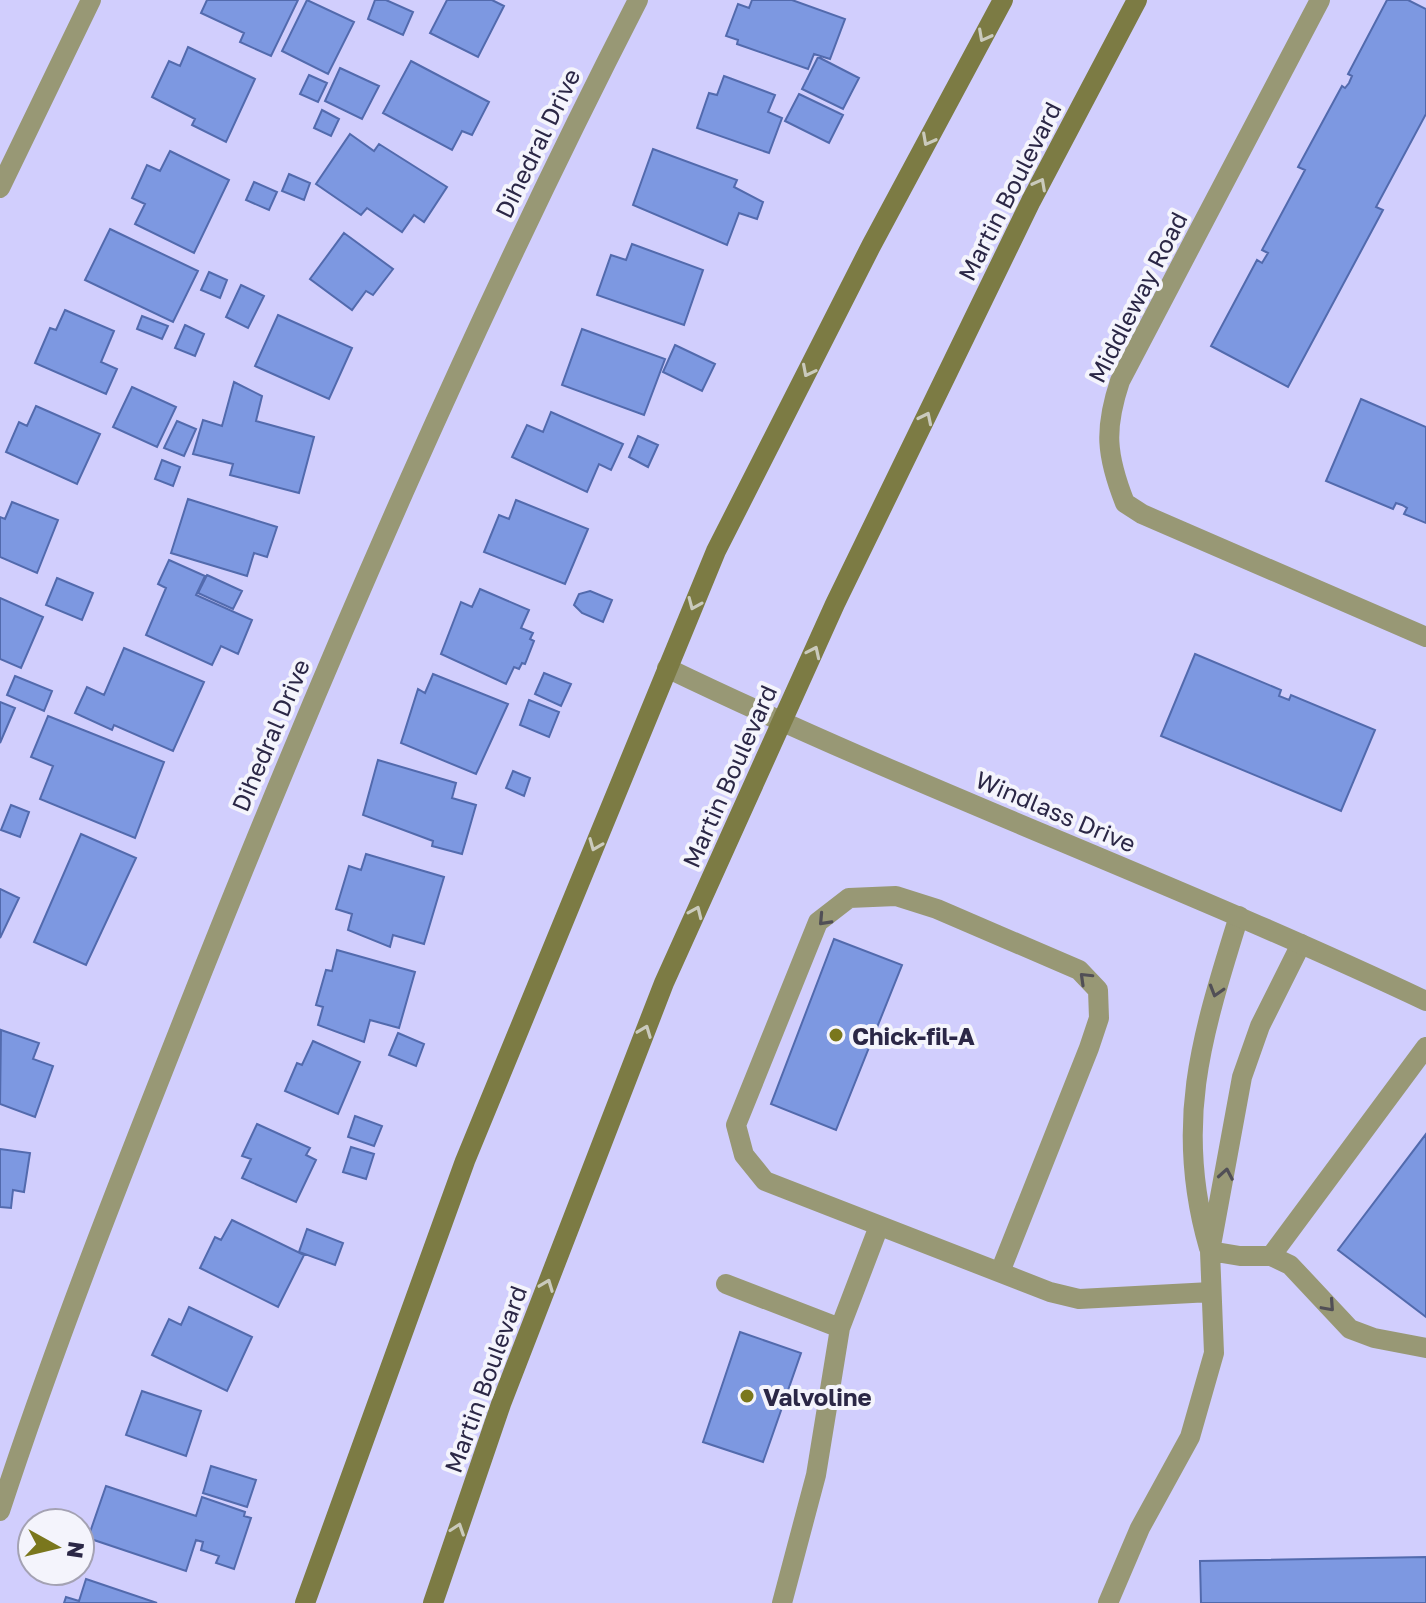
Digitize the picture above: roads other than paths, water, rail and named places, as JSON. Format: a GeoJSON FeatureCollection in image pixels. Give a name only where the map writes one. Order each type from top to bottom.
{"type":"FeatureCollection","features":[{"type":"Feature","properties":{"kind":"main road"},"geometry":{"type":"LineString","coordinates":[[305,1603],[465,1161],[716,551],[871,246],[1003,0]]}},
{"type":"Feature","properties":{"kind":"main road","name":"Martin Boulevard"},"geometry":{"type":"LineString","coordinates":[[433,1603],[501,1404],[664,983],[781,723],[1031,201],[1137,0]]}},
{"type":"Feature","properties":{"kind":"street"},"geometry":{"type":"LineString","coordinates":[[0,188],[91,0]]}},
{"type":"Feature","properties":{"kind":"street","name":"Dihedral Drive"},"geometry":{"type":"LineString","coordinates":[[0,1511],[33,1411],[114,1192],[284,767],[408,476],[551,169],[638,0]]}},
{"type":"Feature","properties":{"kind":"street","name":"Middleway Road"},"geometry":{"type":"LineString","coordinates":[[1320,0],[1120,381],[1109,413],[1107,443],[1125,503],[1142,514],[1426,637]]}},
{"type":"Feature","properties":{"kind":"street","name":"Windlass Drive"},"geometry":{"type":"LineString","coordinates":[[667,668],[781,723],[1239,916],[1426,1001]]}},
{"type":"Feature","properties":{"kind":"street"},"geometry":{"type":"LineString","coordinates":[[1000,1272],[1089,1048],[1099,1018],[1098,990],[1079,970],[937,909],[896,896],[849,898],[818,922],[736,1125],[744,1155],[765,1181],[1000,1272],[1079,1299],[1211,1292]]}},
{"type":"Feature","properties":{"kind":"street"},"geometry":{"type":"LineString","coordinates":[[1210,1251],[1195,1201],[1193,1091],[1203,1031],[1239,916]]}},
{"type":"Feature","properties":{"kind":"street"},"geometry":{"type":"LineString","coordinates":[[1108,1603],[1140,1528],[1190,1437],[1214,1353],[1210,1251],[1242,1077],[1260,1026],[1301,944]]}},
{"type":"Feature","properties":{"kind":"street"},"geometry":{"type":"LineString","coordinates":[[1271,1256],[1426,1047]]}},
{"type":"Feature","properties":{"kind":"street"},"geometry":{"type":"LineString","coordinates":[[782,1603],[816,1475],[840,1328],[879,1226]]}},
{"type":"Feature","properties":{"kind":"street"},"geometry":{"type":"LineString","coordinates":[[1210,1251],[1240,1256],[1271,1256],[1290,1265],[1350,1329],[1374,1338],[1426,1348]]}},
{"type":"Feature","properties":{"kind":"street"},"geometry":{"type":"LineString","coordinates":[[726,1284],[840,1328]]}},
{"type":"Feature","properties":{"kind":"place","name":"Chick-fil-A"},"geometry":{"type":"Point","coordinates":[836,1035]}},
{"type":"Feature","properties":{"kind":"place","name":"Valvoline"},"geometry":{"type":"Point","coordinates":[747,1396]}}]}
